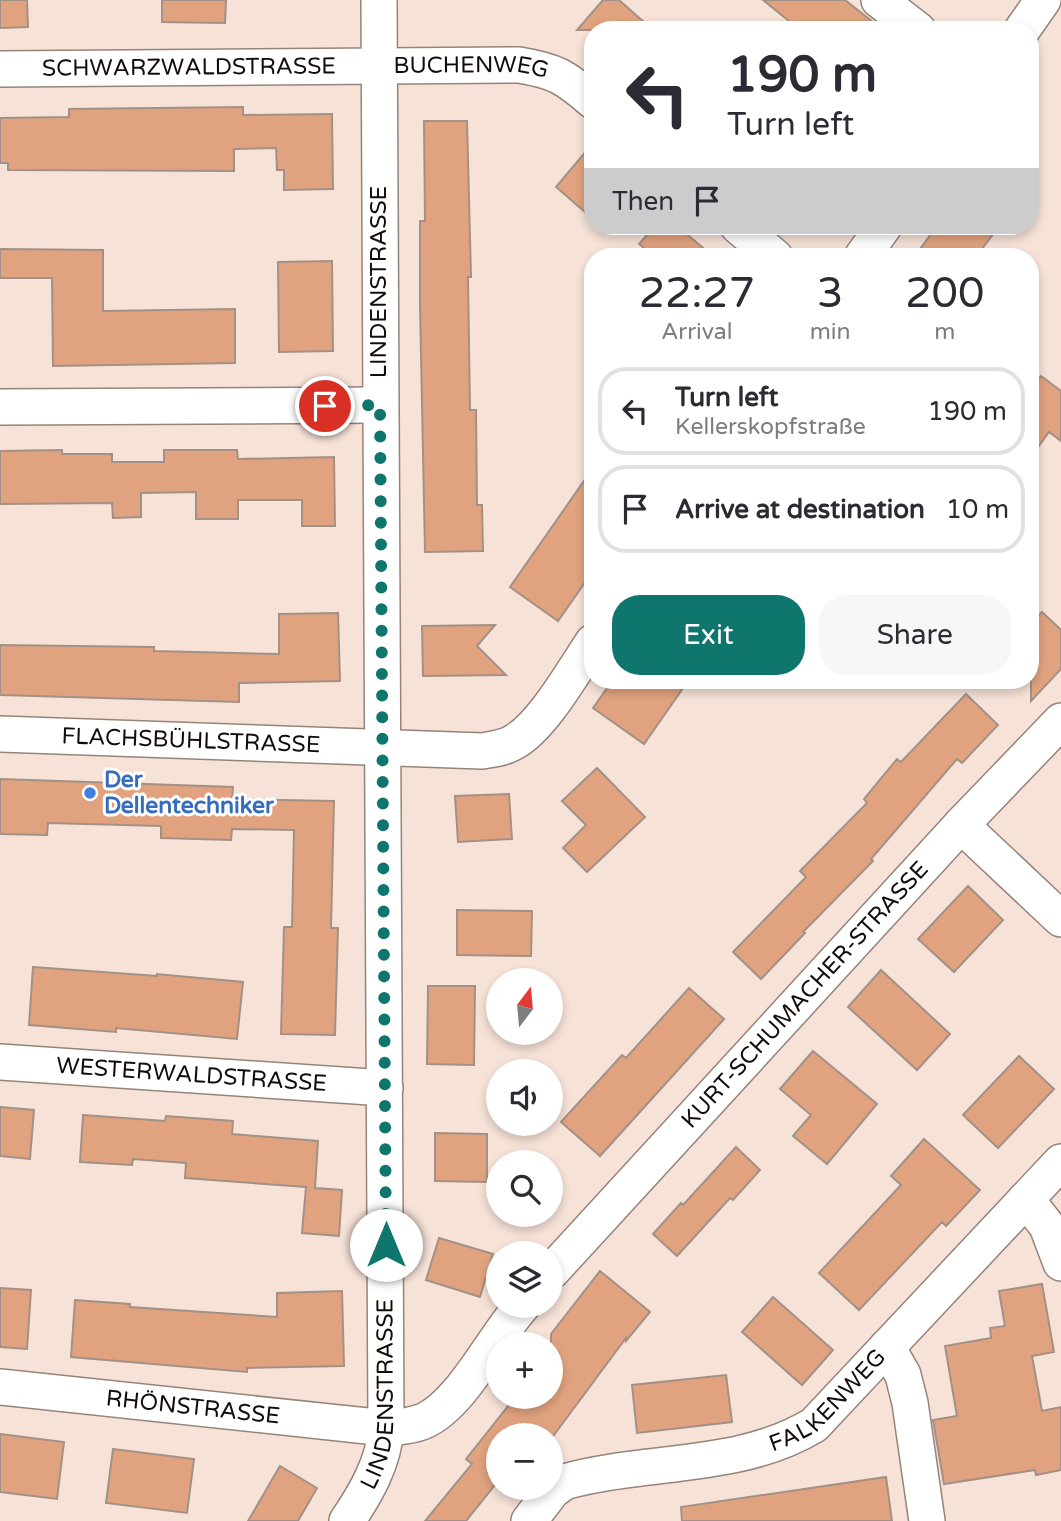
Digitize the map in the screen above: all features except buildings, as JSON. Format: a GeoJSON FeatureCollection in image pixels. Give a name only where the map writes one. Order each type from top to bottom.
{"type":"FeatureCollection","features":[{"type":"Feature","properties":{"kind":"street","name":"LINDENSTRASSE"},"geometry":{"type":"LineString","coordinates":[[350,1520],[378,1468],[385,1444],[386,1428],[379,0]]}},
{"type":"Feature","properties":{"kind":"street"},"geometry":{"type":"LineString","coordinates":[[880,0],[907,21]]}},
{"type":"Feature","properties":{"kind":"street"},"geometry":{"type":"LineString","coordinates":[[1028,21],[1043,0]]}},
{"type":"Feature","properties":{"kind":"street","name":"BUCHENWEG"},"geometry":{"type":"LineString","coordinates":[[379,66],[519,65],[548,70],[572,83],[584,93]]}},
{"type":"Feature","properties":{"kind":"street","name":"SCHWARZWALDSTRASSE"},"geometry":{"type":"LineString","coordinates":[[0,69],[379,66]]}},
{"type":"Feature","properties":{"kind":"street"},"geometry":{"type":"LineString","coordinates":[[749,235],[764,248]]}},
{"type":"Feature","properties":{"kind":"street"},"geometry":{"type":"LineString","coordinates":[[0,407],[380,405]]}},
{"type":"Feature","properties":{"kind":"street","name":"FLACHSBÜHLSTRASSE"},"geometry":{"type":"LineString","coordinates":[[0,734],[482,751],[504,747],[517,741],[534,727],[584,655]]}},
{"type":"Feature","properties":{"kind":"street","name":"KURT-SCHUMACHER-STRASSE"},"geometry":{"type":"LineString","coordinates":[[563,1259],[961,825],[1061,721]]}},
{"type":"Feature","properties":{"kind":"street"},"geometry":{"type":"LineString","coordinates":[[961,825],[1061,919]]}},
{"type":"Feature","properties":{"kind":"street","name":"WESTERWALDSTRASSE"},"geometry":{"type":"LineString","coordinates":[[0,1062],[385,1088]]}},
{"type":"Feature","properties":{"kind":"street","name":"FALKENWEG"},"geometry":{"type":"LineString","coordinates":[[528,1521],[552,1491],[564,1482],[747,1452],[794,1437],[814,1425],[1061,1163]]}},
{"type":"Feature","properties":{"kind":"street"},"geometry":{"type":"LineString","coordinates":[[1026,1199],[1047,1226],[1061,1263]]}},
{"type":"Feature","properties":{"kind":"street"},"geometry":{"type":"LineString","coordinates":[[386,1428],[412,1425],[426,1420],[450,1402],[513,1318]]}},
{"type":"Feature","properties":{"kind":"street"},"geometry":{"type":"LineString","coordinates":[[887,1347],[902,1375],[910,1403],[927,1521]]}},
{"type":"Feature","properties":{"kind":"street","name":"RHÖNSTRASSE"},"geometry":{"type":"LineString","coordinates":[[0,1387],[386,1428]]}},
{"type":"Feature","properties":{"kind":"place","name":"Der Dellentechniker"},"geometry":{"type":"Point","coordinates":[90,793]}},
{"type":"Feature","properties":{"kind":"route"},"geometry":{"type":"LineString","coordinates":[[325,406],[380,405],[386,1245]]}}]}
